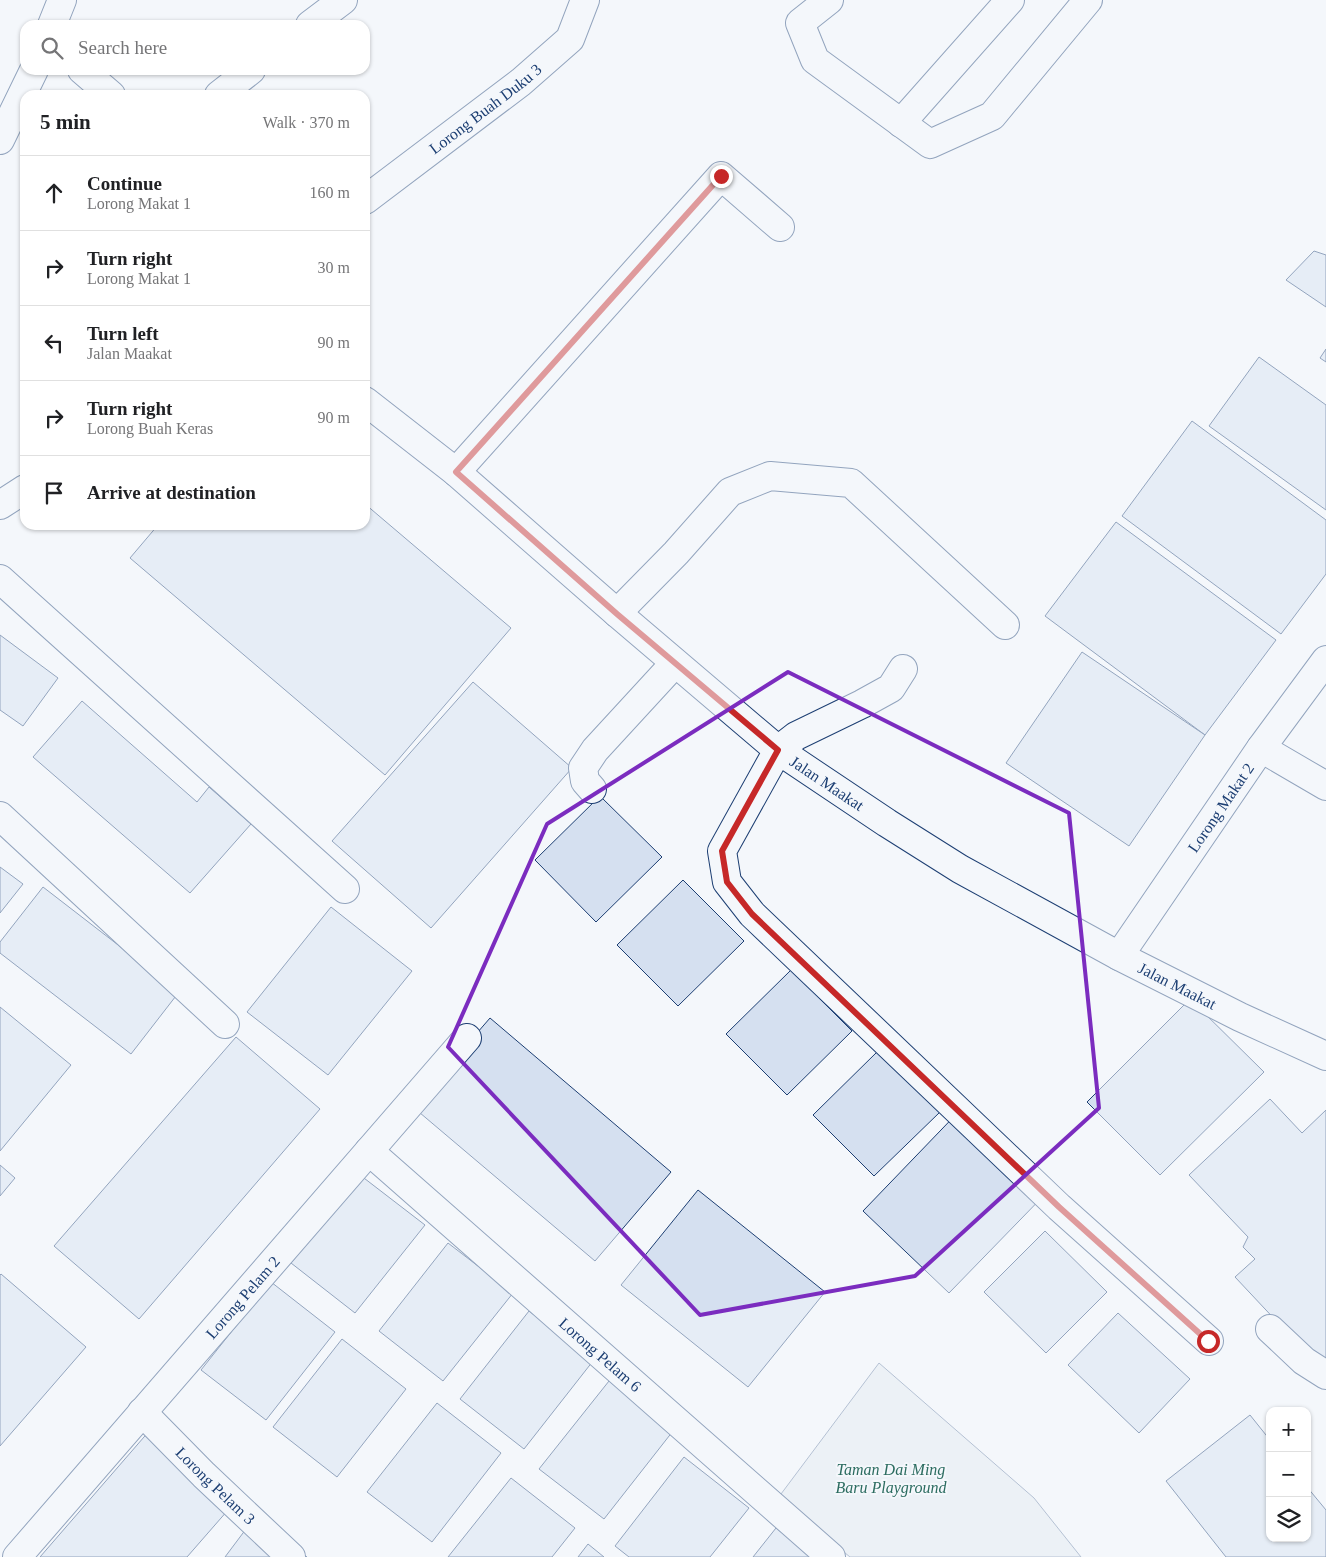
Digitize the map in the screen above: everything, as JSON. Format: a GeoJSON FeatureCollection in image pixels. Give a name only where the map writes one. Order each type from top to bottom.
{"type":"FeatureCollection","features":[{"type":"Feature","properties":{"kind":"street"},"geometry":{"type":"LineString","coordinates":[[54,20],[62,0]]}},
{"type":"Feature","properties":{"kind":"street"},"geometry":{"type":"LineString","coordinates":[[316,20],[342,0]]}},
{"type":"Feature","properties":{"kind":"street","name":"Lorong Buah Duku 3"},"geometry":{"type":"LineString","coordinates":[[370,196],[521,82],[570,39],[585,0]]}},
{"type":"Feature","properties":{"kind":"street"},"geometry":{"type":"LineString","coordinates":[[829,0],[800,23],[815,60],[930,144],[992,116],[1088,0]]}},
{"type":"Feature","properties":{"kind":"street"},"geometry":{"type":"LineString","coordinates":[[901,123],[1010,0]]}},
{"type":"Feature","properties":{"kind":"street"},"geometry":{"type":"LineString","coordinates":[[24,90],[32,75]]}},
{"type":"Feature","properties":{"kind":"street"},"geometry":{"type":"LineString","coordinates":[[88,75],[105,90]]}},
{"type":"Feature","properties":{"kind":"street"},"geometry":{"type":"LineString","coordinates":[[226,90],[245,75]]}},
{"type":"Feature","properties":{"kind":"street"},"geometry":{"type":"LineString","coordinates":[[0,140],[20,99]]}},
{"type":"Feature","properties":{"kind":"street"},"geometry":{"type":"LineString","coordinates":[[456,472],[721,176],[780,227]]}},
{"type":"Feature","properties":{"kind":"street","name":"Jalan Maakat"},"geometry":{"type":"LineString","coordinates":[[370,405],[456,472],[617,614],[778,750],[960,869],[1119,956],[1240,1017],[1326,1056]]}},
{"type":"Feature","properties":{"kind":"street"},"geometry":{"type":"LineString","coordinates":[[617,614],[676,553],[730,492],[770,476],[852,483],[1005,625]]}},
{"type":"Feature","properties":{"kind":"street"},"geometry":{"type":"LineString","coordinates":[[0,505],[20,492]]}},
{"type":"Feature","properties":{"kind":"street"},"geometry":{"type":"LineString","coordinates":[[0,579],[345,889]]}},
{"type":"Feature","properties":{"kind":"street","name":"Lorong Makat 2"},"geometry":{"type":"LineString","coordinates":[[1119,956],[1261,748],[1326,660]]}},
{"type":"Feature","properties":{"kind":"street"},"geometry":{"type":"LineString","coordinates":[[592,789],[586,781],[584,768],[595,750],[675,663]]}},
{"type":"Feature","properties":{"kind":"street"},"geometry":{"type":"LineString","coordinates":[[903,669],[891,688],[796,736],[778,750],[722,851],[727,882],[752,914],[1059,1207],[1208,1341]]}},
{"type":"Feature","properties":{"kind":"street"},"geometry":{"type":"LineString","coordinates":[[1261,748],[1326,786]]}},
{"type":"Feature","properties":{"kind":"street"},"geometry":{"type":"LineString","coordinates":[[0,816],[225,1024]]}},
{"type":"Feature","properties":{"kind":"street","name":"Lorong Pelam 2"},"geometry":{"type":"LineString","coordinates":[[18,1557],[467,1038]]}},
{"type":"Feature","properties":{"kind":"street","name":"Lorong Pelam 6"},"geometry":{"type":"LineString","coordinates":[[369,1151],[831,1557]]}},
{"type":"Feature","properties":{"kind":"street"},"geometry":{"type":"LineString","coordinates":[[1270,1329],[1304,1360],[1326,1375]]}},
{"type":"Feature","properties":{"kind":"street","name":"Lorong Pelam 3"},"geometry":{"type":"LineString","coordinates":[[142,1412],[204,1475],[291,1557]]}},
{"type":"Feature","properties":{"kind":"highlighted area"},"geometry":{"type":"Polygon","coordinates":[[[788,672],[1069,813],[1099,1108],[915,1276],[700,1315],[448,1047],[547,824],[788,672]]]}},
{"type":"Feature","properties":{"kind":"green space","name":"Taman Dai Ming Baru Playground"},"geometry":{"type":"Polygon","coordinates":[[[879,1363],[1034,1498],[1081,1557],[850,1557],[778,1498],[879,1363]]]}},
{"type":"Feature","properties":{"kind":"building"},"geometry":{"type":"Polygon","coordinates":[[[1314,251],[1326,255],[1326,307],[1286,280],[1314,251]]]}},
{"type":"Feature","properties":{"kind":"building"},"geometry":{"type":"Polygon","coordinates":[[[1326,349],[1326,362],[1320,358],[1326,349]]]}},
{"type":"Feature","properties":{"kind":"building"},"geometry":{"type":"Polygon","coordinates":[[[1259,357],[1326,405],[1326,510],[1209,426],[1259,357]]]}},
{"type":"Feature","properties":{"kind":"building"},"geometry":{"type":"Polygon","coordinates":[[[1192,421],[1326,520],[1326,574],[1281,634],[1122,516],[1192,421]]]}},
{"type":"Feature","properties":{"kind":"building"},"geometry":{"type":"Polygon","coordinates":[[[370,508],[511,628],[385,775],[130,558],[154,530],[370,530],[370,508]]]}},
{"type":"Feature","properties":{"kind":"building"},"geometry":{"type":"Polygon","coordinates":[[[1116,522],[1276,640],[1205,735],[1045,616],[1116,522]]]}},
{"type":"Feature","properties":{"kind":"building"},"geometry":{"type":"Polygon","coordinates":[[[0,635],[58,678],[23,726],[0,710],[0,635]]]}},
{"type":"Feature","properties":{"kind":"building"},"geometry":{"type":"Polygon","coordinates":[[[1082,652],[1205,735],[1129,846],[1006,763],[1082,652]]]}},
{"type":"Feature","properties":{"kind":"building"},"geometry":{"type":"Polygon","coordinates":[[[473,682],[572,768],[431,928],[332,841],[473,682]]]}},
{"type":"Feature","properties":{"kind":"building"},"geometry":{"type":"Polygon","coordinates":[[[82,701],[197,802],[209,787],[251,824],[190,893],[33,757],[82,701]]]}},
{"type":"Feature","properties":{"kind":"building"},"geometry":{"type":"Polygon","coordinates":[[[600,796],[662,857],[596,922],[535,860],[600,796]]]}},
{"type":"Feature","properties":{"kind":"building"},"geometry":{"type":"Polygon","coordinates":[[[0,867],[23,884],[0,913],[0,867]]]}},
{"type":"Feature","properties":{"kind":"building"},"geometry":{"type":"Polygon","coordinates":[[[683,880],[744,941],[678,1006],[617,945],[683,880]]]}},
{"type":"Feature","properties":{"kind":"building"},"geometry":{"type":"Polygon","coordinates":[[[43,887],[179,992],[131,1054],[0,953],[0,942],[43,887]]]}},
{"type":"Feature","properties":{"kind":"building"},"geometry":{"type":"Polygon","coordinates":[[[331,907],[412,971],[328,1075],[247,1012],[331,907]]]}},
{"type":"Feature","properties":{"kind":"building"},"geometry":{"type":"Polygon","coordinates":[[[791,970],[852,1031],[787,1095],[726,1034],[791,970]]]}},
{"type":"Feature","properties":{"kind":"building"},"geometry":{"type":"Polygon","coordinates":[[[1190,999],[1264,1072],[1160,1175],[1087,1102],[1190,999]]]}},
{"type":"Feature","properties":{"kind":"building"},"geometry":{"type":"Polygon","coordinates":[[[0,1007],[71,1065],[0,1151],[0,1007]]]}},
{"type":"Feature","properties":{"kind":"building"},"geometry":{"type":"Polygon","coordinates":[[[490,1018],[671,1172],[595,1261],[413,1107],[490,1018]]]}},
{"type":"Feature","properties":{"kind":"building"},"geometry":{"type":"Polygon","coordinates":[[[236,1037],[320,1109],[139,1319],[54,1246],[236,1037]]]}},
{"type":"Feature","properties":{"kind":"building"},"geometry":{"type":"Polygon","coordinates":[[[878,1051],[940,1112],[874,1176],[813,1115],[878,1051]]]}},
{"type":"Feature","properties":{"kind":"building"},"geometry":{"type":"Polygon","coordinates":[[[1270,1099],[1302,1133],[1326,1110],[1326,1374],[1235,1277],[1255,1259],[1243,1247],[1248,1237],[1189,1175],[1270,1099]]]}},
{"type":"Feature","properties":{"kind":"building"},"geometry":{"type":"Polygon","coordinates":[[[967,1103],[1054,1185],[949,1293],[863,1211],[967,1103]]]}},
{"type":"Feature","properties":{"kind":"building"},"geometry":{"type":"Polygon","coordinates":[[[0,1165],[15,1178],[0,1196],[0,1165]]]}},
{"type":"Feature","properties":{"kind":"building"},"geometry":{"type":"Polygon","coordinates":[[[360,1175],[425,1225],[355,1313],[291,1263],[360,1175]]]}},
{"type":"Feature","properties":{"kind":"building"},"geometry":{"type":"Polygon","coordinates":[[[698,1190],[825,1292],[748,1387],[621,1285],[698,1190]]]}},
{"type":"Feature","properties":{"kind":"building"},"geometry":{"type":"Polygon","coordinates":[[[1045,1231],[1107,1292],[1046,1353],[984,1292],[1045,1231]]]}},
{"type":"Feature","properties":{"kind":"building"},"geometry":{"type":"Polygon","coordinates":[[[448,1243],[513,1293],[443,1381],[379,1331],[448,1243]]]}},
{"type":"Feature","properties":{"kind":"building"},"geometry":{"type":"Polygon","coordinates":[[[0,1275],[86,1347],[0,1446],[0,1275]]]}},
{"type":"Feature","properties":{"kind":"building"},"geometry":{"type":"Polygon","coordinates":[[[271,1282],[335,1332],[266,1420],[201,1370],[271,1282]]]}},
{"type":"Feature","properties":{"kind":"building"},"geometry":{"type":"Polygon","coordinates":[[[529,1311],[593,1361],[524,1449],[460,1399],[529,1311]]]}},
{"type":"Feature","properties":{"kind":"building"},"geometry":{"type":"Polygon","coordinates":[[[1118,1313],[1190,1379],[1139,1433],[1068,1365],[1118,1313]]]}},
{"type":"Feature","properties":{"kind":"building"},"geometry":{"type":"Polygon","coordinates":[[[342,1339],[406,1389],[337,1477],[273,1427],[342,1339]]]}},
{"type":"Feature","properties":{"kind":"building"},"geometry":{"type":"Polygon","coordinates":[[[609,1381],[673,1431],[604,1519],[539,1469],[609,1381]]]}},
{"type":"Feature","properties":{"kind":"building"},"geometry":{"type":"Polygon","coordinates":[[[437,1403],[501,1453],[432,1542],[367,1492],[437,1403]]]}},
{"type":"Feature","properties":{"kind":"building"},"geometry":{"type":"Polygon","coordinates":[[[1250,1415],[1266,1435],[1266,1542],[1311,1542],[1311,1492],[1326,1510],[1326,1557],[1226,1557],[1166,1481],[1250,1415]]]}},
{"type":"Feature","properties":{"kind":"building"},"geometry":{"type":"Polygon","coordinates":[[[157,1422],[242,1494],[187,1557],[40,1557],[157,1422]]]}},
{"type":"Feature","properties":{"kind":"building"},"geometry":{"type":"Polygon","coordinates":[[[684,1457],[749,1508],[710,1557],[629,1557],[615,1546],[684,1457]]]}},
{"type":"Feature","properties":{"kind":"building"},"geometry":{"type":"Polygon","coordinates":[[[511,1478],[575,1528],[552,1557],[448,1557],[511,1478]]]}},
{"type":"Feature","properties":{"kind":"building"},"geometry":{"type":"Polygon","coordinates":[[[255,1517],[307,1557],[225,1557],[255,1517]]]}},
{"type":"Feature","properties":{"kind":"building"},"geometry":{"type":"Polygon","coordinates":[[[776,1528],[813,1557],[753,1557],[776,1528]]]}},
{"type":"Feature","properties":{"kind":"building"},"geometry":{"type":"Polygon","coordinates":[[[588,1544],[604,1557],[578,1557],[588,1544]]]}},
{"type":"Feature","properties":{"kind":"route"},"geometry":{"type":"LineString","coordinates":[[721,176],[456,472],[617,614],[778,750],[722,851],[727,882],[752,914],[1059,1207],[1208,1341]]}}]}
